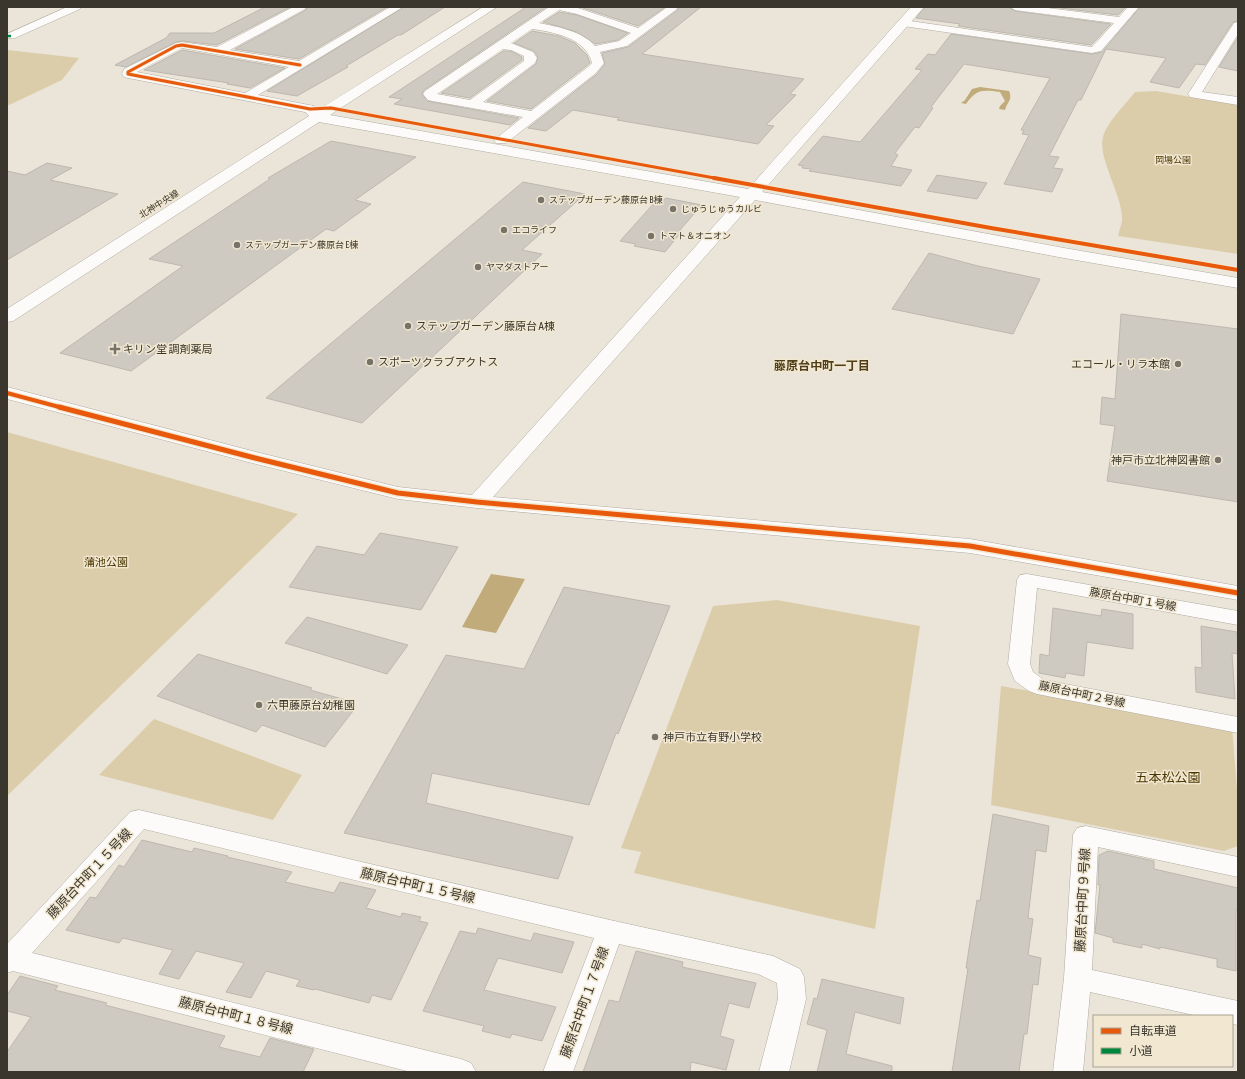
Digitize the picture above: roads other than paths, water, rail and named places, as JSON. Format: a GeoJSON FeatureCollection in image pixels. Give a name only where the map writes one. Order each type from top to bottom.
{"type":"FeatureCollection","features":[{"type":"Feature","properties":{"kind":"street"},"geometry":{"type":"LineString","coordinates":[[11,36],[76,7]]}},
{"type":"Feature","properties":{"kind":"street"},"geometry":{"type":"LineString","coordinates":[[219,51],[301,7]]}},
{"type":"Feature","properties":{"kind":"street"},"geometry":{"type":"LineString","coordinates":[[247,96],[398,7]]}},
{"type":"Feature","properties":{"kind":"street"},"geometry":{"type":"LineString","coordinates":[[7,317],[474,7]]}},
{"type":"Feature","properties":{"kind":"street"},"geometry":{"type":"LineString","coordinates":[[314,113],[332,108],[491,7]]}},
{"type":"Feature","properties":{"kind":"street"},"geometry":{"type":"LineString","coordinates":[[534,115],[432,97],[429,94],[556,7]]}},
{"type":"Feature","properties":{"kind":"street"},"geometry":{"type":"LineString","coordinates":[[560,7],[575,9],[628,30],[640,32]]}},
{"type":"Feature","properties":{"kind":"street"},"geometry":{"type":"LineString","coordinates":[[594,50],[623,44],[672,9],[670,7]]}},
{"type":"Feature","properties":{"kind":"street"},"geometry":{"type":"LineString","coordinates":[[477,502],[918,7]]}},
{"type":"Feature","properties":{"kind":"street"},"geometry":{"type":"LineString","coordinates":[[1015,7],[1122,21]]}},
{"type":"Feature","properties":{"kind":"street"},"geometry":{"type":"LineString","coordinates":[[903,23],[1092,50],[1098,49],[1134,7]]}},
{"type":"Feature","properties":{"kind":"street"},"geometry":{"type":"LineString","coordinates":[[502,140],[592,70],[598,63],[598,57],[594,50],[582,41],[559,30],[529,25]]}},
{"type":"Feature","properties":{"kind":"street"},"geometry":{"type":"LineString","coordinates":[[1238,25],[1194,94],[1238,102]]}},
{"type":"Feature","properties":{"kind":"street"},"geometry":{"type":"LineString","coordinates":[[300,65],[182,45],[176,46],[128,72],[128,74],[247,96],[314,113],[754,190],[1238,270]]}},
{"type":"Feature","properties":{"kind":"street"},"geometry":{"type":"LineString","coordinates":[[472,104],[529,63],[531,58],[529,54],[518,49],[500,45]]}},
{"type":"Feature","properties":{"kind":"street"},"geometry":{"type":"LineString","coordinates":[[332,108],[754,190],[1064,254],[1238,283]]}},
{"type":"Feature","properties":{"kind":"street","name":"北神中央線"},"geometry":{"type":"LineString","coordinates":[[7,300],[314,113]]}},
{"type":"Feature","properties":{"kind":"street"},"geometry":{"type":"LineString","coordinates":[[7,392],[255,458],[398,493],[477,502],[970,546],[1238,593]]}},
{"type":"Feature","properties":{"kind":"street","name":"藤原台中町１号線"},"geometry":{"type":"LineString","coordinates":[[1027,580],[1238,618]]}},
{"type":"Feature","properties":{"kind":"street","name":"藤原台中町２号線"},"geometry":{"type":"LineString","coordinates":[[1027,580],[1019,664],[1023,676],[1037,686],[1238,725]]}},
{"type":"Feature","properties":{"kind":"street","name":"藤原台中町１５号線"},"geometry":{"type":"LineString","coordinates":[[8,960],[139,819],[610,931],[763,964],[790,977],[792,999],[774,1072]]}},
{"type":"Feature","properties":{"kind":"street","name":"藤原台中町９号線"},"geometry":{"type":"LineString","coordinates":[[1068,1072],[1078,978],[1086,836],[1238,867]]}},
{"type":"Feature","properties":{"kind":"street","name":"藤原台中町１７号線"},"geometry":{"type":"LineString","coordinates":[[558,1072],[610,931]]}},
{"type":"Feature","properties":{"kind":"street","name":"藤原台中町１８号線"},"geometry":{"type":"LineString","coordinates":[[8,960],[461,1072]]}},
{"type":"Feature","properties":{"kind":"street"},"geometry":{"type":"LineString","coordinates":[[1078,978],[1238,1013]]}},
{"type":"Feature","properties":{"kind":"place","name":"ステップガーデン藤原台 B棟"},"geometry":{"type":"Point","coordinates":[541,200]}},
{"type":"Feature","properties":{"kind":"place","name":"じゅうじゅうカルビ"},"geometry":{"type":"Point","coordinates":[673,209]}},
{"type":"Feature","properties":{"kind":"place","name":"エコライフ"},"geometry":{"type":"Point","coordinates":[504,230]}},
{"type":"Feature","properties":{"kind":"place","name":"トマト＆オニオン"},"geometry":{"type":"Point","coordinates":[651,236]}},
{"type":"Feature","properties":{"kind":"place","name":"ステップガーデン藤原台 E棟"},"geometry":{"type":"Point","coordinates":[237,245]}},
{"type":"Feature","properties":{"kind":"place","name":"ヤマダストアー"},"geometry":{"type":"Point","coordinates":[478,267]}},
{"type":"Feature","properties":{"kind":"place","name":"ステップガーデン藤原台 A棟"},"geometry":{"type":"Point","coordinates":[408,326]}},
{"type":"Feature","properties":{"kind":"place","name":"キリン堂 調剤薬局"},"geometry":{"type":"Point","coordinates":[115,349]}},
{"type":"Feature","properties":{"kind":"place","name":"スポーツクラブアクトス"},"geometry":{"type":"Point","coordinates":[370,362]}},
{"type":"Feature","properties":{"kind":"place","name":"エコール・リラ本館"},"geometry":{"type":"Point","coordinates":[1178,364]}},
{"type":"Feature","properties":{"kind":"place","name":"神戸市立北神図書館"},"geometry":{"type":"Point","coordinates":[1218,460]}},
{"type":"Feature","properties":{"kind":"place","name":"六甲藤原台幼稚園"},"geometry":{"type":"Point","coordinates":[259,705]}},
{"type":"Feature","properties":{"kind":"place","name":"神戸市立有野小学校"},"geometry":{"type":"Point","coordinates":[655,737]}},
{"type":"Feature","properties":{"kind":"district","name":"藤原台中町一丁目"},"geometry":{"type":"Point","coordinates":[822,366]}},
{"type":"Feature","properties":{"kind":"park label","name":"岡場公園"},"geometry":{"type":"Point","coordinates":[1173,160]}},
{"type":"Feature","properties":{"kind":"park label","name":"蒲池公園"},"geometry":{"type":"Point","coordinates":[106,562]}},
{"type":"Feature","properties":{"kind":"park label","name":"五本松公園"},"geometry":{"type":"Point","coordinates":[1168,777]}}]}
